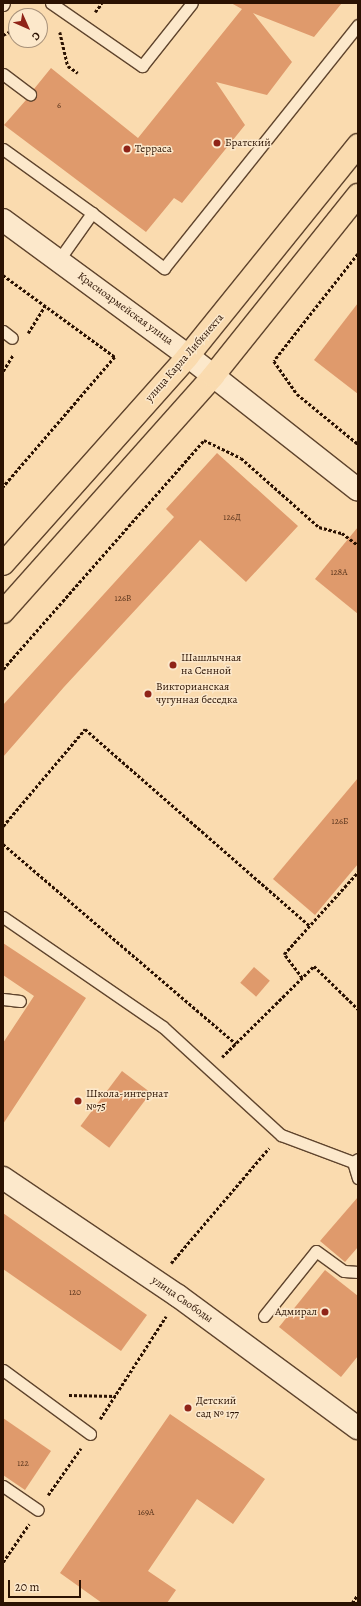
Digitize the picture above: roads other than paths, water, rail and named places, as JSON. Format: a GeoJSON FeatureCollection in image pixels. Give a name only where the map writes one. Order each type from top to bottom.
{"type":"FeatureCollection","features":[{"type":"Feature","properties":{"kind":"main road","name":"улица Карла Либкнехта"},"geometry":{"type":"LineString","coordinates":[[3,564],[188,356],[358,145]]}},
{"type":"Feature","properties":{"kind":"main road"},"geometry":{"type":"LineString","coordinates":[[3,612],[213,376],[358,195]]}},
{"type":"Feature","properties":{"kind":"street","name":"Красноармейская улица"},"geometry":{"type":"LineString","coordinates":[[3,220],[188,356],[358,490]]}},
{"type":"Feature","properties":{"kind":"street","name":"улица Свободы"},"geometry":{"type":"LineString","coordinates":[[3,1178],[178,1296],[358,1428]]}},
{"type":"Feature","properties":{"kind":"lane"},"geometry":{"type":"LineString","coordinates":[[51,3],[142,66],[192,3]]}},
{"type":"Feature","properties":{"kind":"lane"},"geometry":{"type":"LineString","coordinates":[[3,149],[92,213],[164,268],[358,26]]}},
{"type":"Feature","properties":{"kind":"lane"},"geometry":{"type":"LineString","coordinates":[[3,74],[30,94]]}},
{"type":"Feature","properties":{"kind":"lane"},"geometry":{"type":"LineString","coordinates":[[58,261],[92,213]]}},
{"type":"Feature","properties":{"kind":"lane"},"geometry":{"type":"LineString","coordinates":[[3,331],[12,338]]}},
{"type":"Feature","properties":{"kind":"lane"},"geometry":{"type":"LineString","coordinates":[[3,917],[163,1027],[281,1135],[356,1161],[358,1178]]}},
{"type":"Feature","properties":{"kind":"lane"},"geometry":{"type":"LineString","coordinates":[[3,999],[20,1001]]}},
{"type":"Feature","properties":{"kind":"lane"},"geometry":{"type":"LineString","coordinates":[[264,1316],[316,1251],[344,1271],[358,1272]]}},
{"type":"Feature","properties":{"kind":"lane"},"geometry":{"type":"LineString","coordinates":[[3,1370],[90,1434]]}},
{"type":"Feature","properties":{"kind":"lane"},"geometry":{"type":"LineString","coordinates":[[3,1486],[38,1510]]}},
{"type":"Feature","properties":{"kind":"place","name":"Братский"},"geometry":{"type":"Point","coordinates":[217,143]}},
{"type":"Feature","properties":{"kind":"place","name":"Терраса"},"geometry":{"type":"Point","coordinates":[127,149]}},
{"type":"Feature","properties":{"kind":"place","name":"Шашлычная на Сенной"},"geometry":{"type":"Point","coordinates":[173,665]}},
{"type":"Feature","properties":{"kind":"place","name":"Викторианская чугунная беседка"},"geometry":{"type":"Point","coordinates":[148,694]}},
{"type":"Feature","properties":{"kind":"place","name":"Школа-интернат №75"},"geometry":{"type":"Point","coordinates":[78,1101]}},
{"type":"Feature","properties":{"kind":"place","name":"Адмирал"},"geometry":{"type":"Point","coordinates":[325,1312]}},
{"type":"Feature","properties":{"kind":"place","name":"Детский сад № 177"},"geometry":{"type":"Point","coordinates":[188,1408]}}]}
